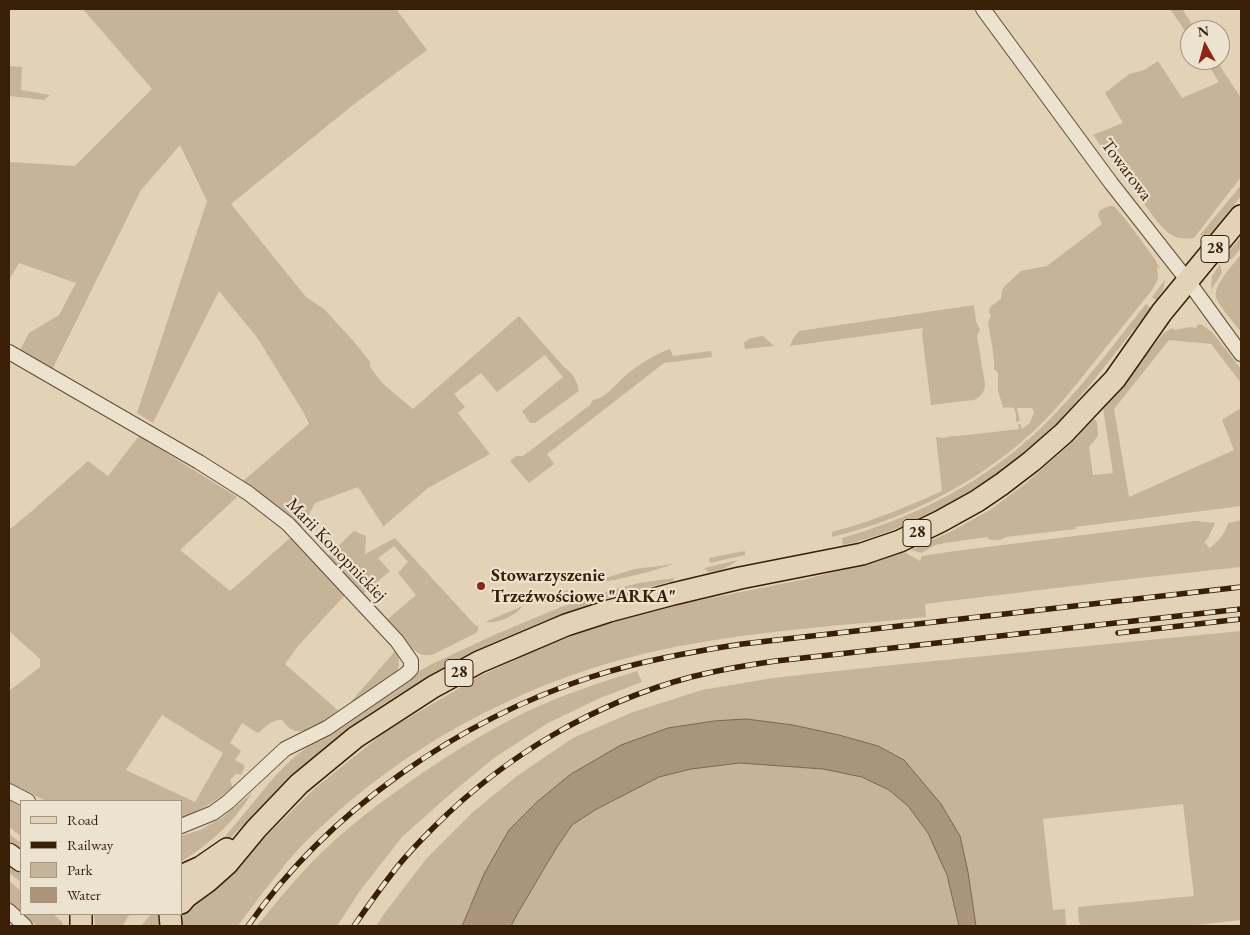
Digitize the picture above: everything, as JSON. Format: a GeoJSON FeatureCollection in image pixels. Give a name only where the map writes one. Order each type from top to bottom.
{"type":"FeatureCollection","features":[{"type":"Feature","properties":{"kind":"main road","name":"28"},"geometry":{"type":"LineString","coordinates":[[182,903],[186,897],[208,881],[226,864],[299,784],[356,738],[433,687],[479,662],[525,641],[609,611],[740,578],[862,554],[900,541],[977,501],[1032,461],[1064,433],[1094,402],[1115,379],[1162,312],[1241,216]]}},
{"type":"Feature","properties":{"kind":"main road","name":"28"},"geometry":{"type":"LineString","coordinates":[[182,876],[201,867],[256,829]]}},
{"type":"Feature","properties":{"kind":"main road"},"geometry":{"type":"LineString","coordinates":[[9,853],[20,861]]}},
{"type":"Feature","properties":{"kind":"street","name":"Towarowa"},"geometry":{"type":"LineString","coordinates":[[983,9],[1111,183],[1188,281],[1241,354]]}},
{"type":"Feature","properties":{"kind":"street","name":"Marii Konopnickiej"},"geometry":{"type":"LineString","coordinates":[[9,352],[199,462],[248,493],[276,514],[299,535],[398,641],[411,661],[411,669],[406,674],[327,728],[285,749],[218,810],[182,826]]}},
{"type":"Feature","properties":{"kind":"street"},"geometry":{"type":"LineString","coordinates":[[9,791],[26,800]]}},
{"type":"Feature","properties":{"kind":"street"},"geometry":{"type":"LineString","coordinates":[[9,911],[24,926]]}},
{"type":"Feature","properties":{"kind":"green space"},"geometry":{"type":"Polygon","coordinates":[[[83,9],[396,9],[427,50],[353,105],[231,204],[306,297],[324,309],[356,344],[370,362],[370,367],[383,384],[413,409],[519,316],[572,374],[579,391],[535,423],[530,423],[522,411],[563,377],[545,355],[497,392],[481,373],[454,394],[465,407],[458,413],[490,454],[428,488],[384,527],[358,487],[315,503],[301,529],[242,482],[309,424],[256,336],[219,291],[153,423],[137,413],[207,201],[180,145],[141,190],[52,370],[20,350],[29,333],[59,315],[76,283],[19,263],[9,280],[9,162],[75,166],[152,89],[83,9]]]}},
{"type":"Feature","properties":{"kind":"green space"},"geometry":{"type":"Polygon","coordinates":[[[1170,9],[1182,9],[1189,20],[1180,20],[1180,24],[1170,9]]]}},
{"type":"Feature","properties":{"kind":"green space"},"geometry":{"type":"Polygon","coordinates":[[[1158,61],[1182,98],[1219,82],[1211,70],[1223,70],[1241,98],[1241,177],[1194,238],[1177,237],[1168,233],[1156,220],[1093,135],[1123,123],[1105,93],[1129,74],[1144,70],[1158,61]]]}},
{"type":"Feature","properties":{"kind":"green space"},"geometry":{"type":"Polygon","coordinates":[[[9,66],[22,67],[21,90],[50,95],[44,100],[9,96],[9,66]]]}},
{"type":"Feature","properties":{"kind":"green space"},"geometry":{"type":"Polygon","coordinates":[[[1241,185],[1241,196],[1213,232],[1205,238],[1200,235],[1241,185]]]}},
{"type":"Feature","properties":{"kind":"green space"},"geometry":{"type":"Polygon","coordinates":[[[1114,206],[1126,220],[1154,258],[1160,269],[1157,267],[1158,279],[1152,290],[1070,392],[1021,443],[972,478],[945,494],[890,519],[832,537],[832,532],[888,514],[942,491],[936,437],[944,438],[1019,429],[1018,424],[1020,424],[1022,429],[1030,423],[1034,412],[1032,408],[1017,408],[1020,421],[1016,422],[1014,408],[1005,407],[1005,409],[1003,407],[998,391],[998,373],[994,369],[988,324],[991,314],[989,314],[990,307],[1001,299],[1002,290],[1021,271],[1047,266],[1102,224],[1098,215],[1102,209],[1114,206]]]}},
{"type":"Feature","properties":{"kind":"green space"},"geometry":{"type":"Polygon","coordinates":[[[1241,237],[1241,248],[1232,259],[1228,259],[1227,254],[1241,237]]]}},
{"type":"Feature","properties":{"kind":"green space"},"geometry":{"type":"Polygon","coordinates":[[[1241,254],[1241,332],[1220,305],[1216,292],[1221,281],[1241,254]]]}},
{"type":"Feature","properties":{"kind":"green space"},"geometry":{"type":"Polygon","coordinates":[[[1220,264],[1222,273],[1211,290],[1212,276],[1220,264]]]}},
{"type":"Feature","properties":{"kind":"green space"},"geometry":{"type":"Polygon","coordinates":[[[1165,280],[1163,290],[1156,301],[1152,297],[1165,280]]]}},
{"type":"Feature","properties":{"kind":"green space"},"geometry":{"type":"Polygon","coordinates":[[[1146,304],[1151,308],[1094,380],[1060,420],[1012,463],[973,490],[931,513],[887,532],[843,545],[842,538],[897,519],[949,495],[998,464],[1021,446],[1070,398],[1146,304]]]}},
{"type":"Feature","properties":{"kind":"green space"},"geometry":{"type":"Polygon","coordinates":[[[974,305],[976,321],[980,330],[977,336],[985,384],[982,394],[974,400],[931,405],[922,334],[923,328],[790,346],[799,331],[974,305]]]}},
{"type":"Feature","properties":{"kind":"green space"},"geometry":{"type":"Polygon","coordinates":[[[1198,324],[1212,332],[1241,369],[1241,383],[1211,344],[1169,340],[1114,409],[1129,497],[1234,450],[1222,420],[1241,408],[1241,506],[1075,527],[1076,529],[1006,537],[997,540],[988,539],[988,537],[945,543],[935,545],[922,553],[911,550],[952,531],[990,510],[1025,484],[1074,441],[1094,419],[1097,422],[1098,436],[1089,447],[1093,475],[1113,473],[1103,408],[1164,333],[1172,328],[1175,330],[1190,327],[1196,328],[1198,324]]]}},
{"type":"Feature","properties":{"kind":"green space"},"geometry":{"type":"Polygon","coordinates":[[[763,336],[774,346],[745,349],[744,343],[746,341],[763,336]]]}},
{"type":"Feature","properties":{"kind":"green space"},"geometry":{"type":"Polygon","coordinates":[[[670,349],[673,356],[711,351],[712,357],[664,363],[547,454],[554,464],[529,483],[510,461],[516,456],[523,456],[590,405],[593,400],[603,396],[645,361],[670,349]]]}},
{"type":"Feature","properties":{"kind":"green space"},"geometry":{"type":"Polygon","coordinates":[[[139,436],[237,497],[180,550],[230,591],[290,538],[345,595],[298,646],[285,664],[340,713],[307,730],[297,731],[290,728],[282,720],[278,720],[272,722],[258,733],[242,723],[230,743],[241,751],[235,760],[244,765],[241,775],[236,774],[230,780],[232,788],[201,809],[182,818],[182,800],[44,800],[9,782],[9,691],[40,667],[40,659],[9,631],[9,530],[88,461],[108,476],[139,436]],[[162,715],[126,770],[195,802],[223,753],[162,715]]]}},
{"type":"Feature","properties":{"kind":"green space"},"geometry":{"type":"Polygon","coordinates":[[[1241,520],[1241,567],[925,604],[926,617],[808,628],[720,639],[635,656],[580,672],[527,693],[475,718],[426,746],[379,778],[335,814],[294,854],[238,926],[181,926],[184,912],[255,847],[314,789],[386,731],[480,676],[532,652],[580,633],[625,618],[671,606],[806,579],[875,562],[904,552],[920,561],[922,556],[955,551],[1195,521],[1215,523],[1204,542],[1210,548],[1221,537],[1228,523],[1241,520]]]}},
{"type":"Feature","properties":{"kind":"green space"},"geometry":{"type":"Polygon","coordinates":[[[354,531],[366,536],[365,554],[395,538],[476,626],[478,625],[478,630],[476,633],[434,654],[425,655],[419,653],[406,643],[330,562],[328,556],[354,531]],[[394,546],[378,558],[390,571],[364,593],[388,619],[416,595],[398,573],[408,562],[394,546]]]}},
{"type":"Feature","properties":{"kind":"green space"},"geometry":{"type":"Polygon","coordinates":[[[745,551],[745,555],[710,563],[709,558],[745,551]]]}},
{"type":"Feature","properties":{"kind":"green space"},"geometry":{"type":"Polygon","coordinates":[[[738,560],[716,571],[708,572],[704,568],[738,560]]]}},
{"type":"Feature","properties":{"kind":"green space"},"geometry":{"type":"Polygon","coordinates":[[[674,564],[615,580],[585,584],[635,569],[674,564]]]}},
{"type":"Feature","properties":{"kind":"green space"},"geometry":{"type":"Polygon","coordinates":[[[674,578],[673,581],[610,597],[544,621],[488,645],[413,686],[361,719],[300,769],[231,837],[210,853],[204,854],[223,839],[276,775],[292,759],[311,744],[344,724],[396,685],[430,665],[494,635],[561,607],[639,583],[674,578]]]}},
{"type":"Feature","properties":{"kind":"green space"},"geometry":{"type":"Polygon","coordinates":[[[571,589],[547,603],[532,602],[571,589]]]}},
{"type":"Feature","properties":{"kind":"green space"},"geometry":{"type":"Polygon","coordinates":[[[523,606],[516,613],[506,618],[495,622],[485,622],[523,606]]]}},
{"type":"Feature","properties":{"kind":"green space"},"geometry":{"type":"Polygon","coordinates":[[[1241,631],[1241,920],[1189,926],[1081,926],[1078,907],[1194,896],[1183,804],[1043,819],[1053,910],[1065,909],[1066,926],[976,926],[968,872],[904,760],[878,746],[839,735],[793,725],[746,719],[668,728],[470,905],[462,926],[376,926],[426,859],[473,812],[517,776],[573,738],[633,712],[702,690],[773,678],[1241,631]]]}},
{"type":"Feature","properties":{"kind":"green space"},"geometry":{"type":"Polygon","coordinates":[[[397,649],[399,666],[397,672],[343,711],[397,649]]]}},
{"type":"Feature","properties":{"kind":"green space"},"geometry":{"type":"Polygon","coordinates":[[[637,671],[642,682],[600,698],[548,723],[494,758],[448,796],[402,837],[359,892],[337,926],[257,926],[275,903],[336,839],[374,808],[428,769],[485,734],[530,710],[583,689],[637,671]]]}},
{"type":"Feature","properties":{"kind":"green space"},"geometry":{"type":"Polygon","coordinates":[[[740,763],[797,766],[836,771],[873,781],[889,790],[917,816],[931,838],[948,880],[959,926],[511,926],[572,825],[595,810],[659,777],[691,769],[740,763]]]}},
{"type":"Feature","properties":{"kind":"green space"},"geometry":{"type":"Polygon","coordinates":[[[253,792],[221,831],[203,847],[182,861],[182,836],[200,830],[222,818],[253,792]]]}},
{"type":"Feature","properties":{"kind":"green space"},"geometry":{"type":"Polygon","coordinates":[[[9,800],[20,806],[20,835],[9,827],[9,800]]]}},
{"type":"Feature","properties":{"kind":"green space"},"geometry":{"type":"Polygon","coordinates":[[[9,834],[20,842],[20,849],[9,843],[9,834]]]}},
{"type":"Feature","properties":{"kind":"green space"},"geometry":{"type":"Polygon","coordinates":[[[9,864],[20,873],[20,881],[9,873],[9,864]]]}},
{"type":"Feature","properties":{"kind":"green space"},"geometry":{"type":"Polygon","coordinates":[[[9,881],[20,890],[20,911],[9,903],[9,881]]]}},
{"type":"Feature","properties":{"kind":"green space"},"geometry":{"type":"Polygon","coordinates":[[[24,915],[54,915],[64,926],[37,926],[24,915]]]}},
{"type":"Feature","properties":{"kind":"green space"},"geometry":{"type":"Polygon","coordinates":[[[94,915],[129,915],[122,926],[95,926],[94,915]]]}},
{"type":"Feature","properties":{"kind":"green space"},"geometry":{"type":"Polygon","coordinates":[[[150,915],[160,915],[159,926],[141,926],[150,915]]]}},
{"type":"Feature","properties":{"kind":"water"},"geometry":{"type":"Polygon","coordinates":[[[746,719],[793,725],[839,735],[878,746],[904,760],[941,804],[960,836],[968,872],[976,926],[959,926],[947,875],[928,833],[908,806],[889,790],[862,777],[823,769],[740,763],[691,769],[659,777],[595,810],[572,825],[511,926],[462,926],[484,874],[509,830],[538,801],[571,774],[621,745],[668,728],[714,721],[746,719]]]}},
{"type":"Feature","properties":{"kind":"railway"},"geometry":{"type":"LineString","coordinates":[[248,926],[280,884],[317,845],[357,808],[400,774],[446,744],[493,718],[542,695],[591,677],[628,666],[742,644],[1241,587]]}},
{"type":"Feature","properties":{"kind":"railway"},"geometry":{"type":"LineString","coordinates":[[354,926],[389,878],[414,848],[462,801],[491,777],[521,755],[586,717],[620,701],[655,688],[712,672],[776,661],[1241,609]]}},
{"type":"Feature","properties":{"kind":"railway"},"geometry":{"type":"LineString","coordinates":[[1118,633],[1241,619]]}},
{"type":"Feature","properties":{"kind":"place","name":"Stowarzyszenie Trzeźwościowe \"ARKA\""},"geometry":{"type":"Point","coordinates":[481,586]}}]}
